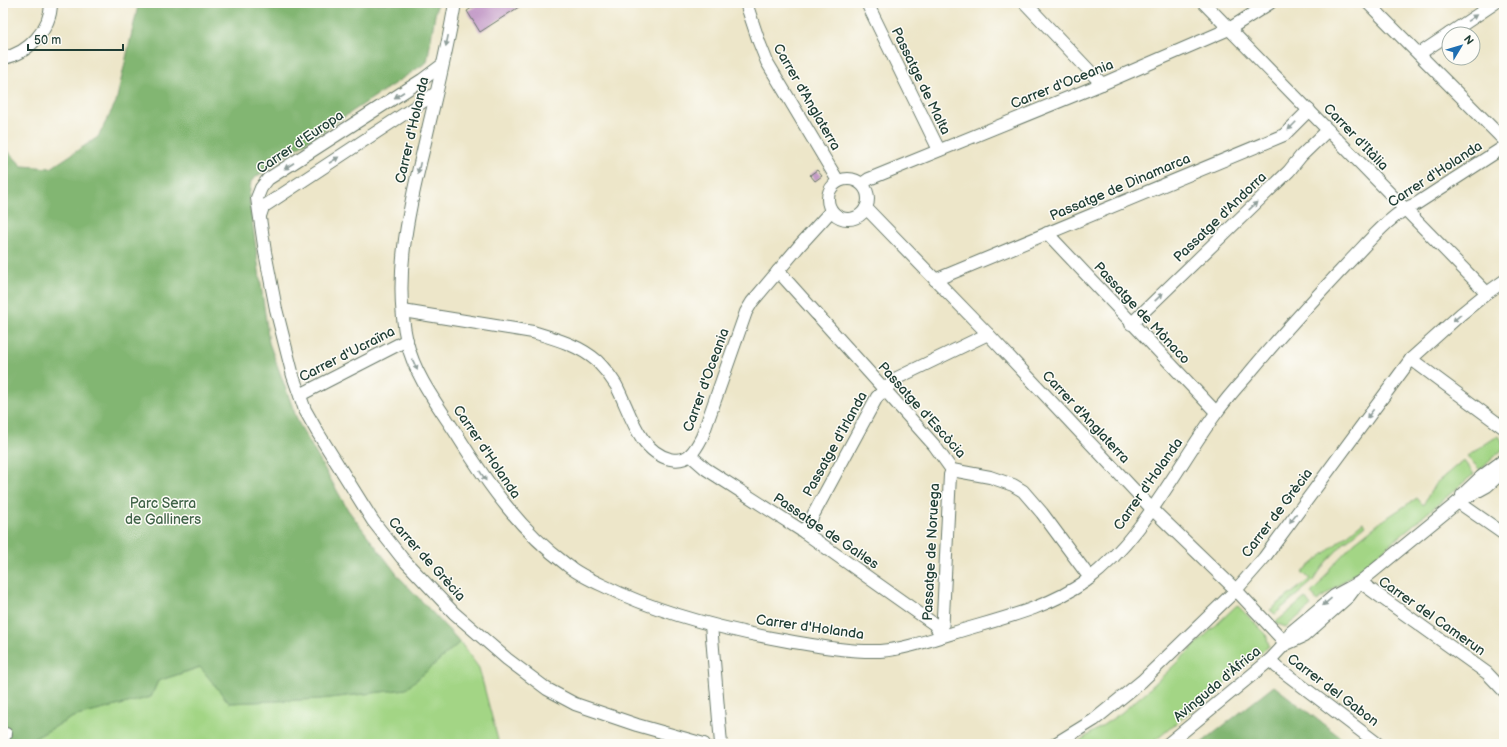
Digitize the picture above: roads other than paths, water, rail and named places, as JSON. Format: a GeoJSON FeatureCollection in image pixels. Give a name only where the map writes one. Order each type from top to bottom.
{"type":"FeatureCollection","features":[{"type":"Feature","properties":{"kind":"street"},"geometry":{"type":"LineString","coordinates":[[3,58],[10,57],[20,52],[37,38],[48,21],[51,13],[51,3]]}},
{"type":"Feature","properties":{"kind":"street","name":"Carrer d'Holanda"},"geometry":{"type":"LineString","coordinates":[[455,3],[408,219],[404,257],[402,292],[407,340],[411,354],[423,380],[486,481],[506,507],[549,551],[570,568],[629,598],[711,625],[751,635],[847,650],[884,651],[919,643],[1032,609],[1053,600],[1090,578],[1109,561],[1152,509],[1216,412],[1280,337],[1379,231],[1404,208],[1416,204],[1504,147]]}},
{"type":"Feature","properties":{"kind":"street","name":"Carrer d'Anglaterra"},"geometry":{"type":"LineString","coordinates":[[746,3],[767,62],[838,181]]}},
{"type":"Feature","properties":{"kind":"street","name":"Passatge de Malta"},"geometry":{"type":"LineString","coordinates":[[867,3],[939,150]]}},
{"type":"Feature","properties":{"kind":"street"},"geometry":{"type":"LineString","coordinates":[[1025,3],[1102,84]]}},
{"type":"Feature","properties":{"kind":"street","name":"Carrer d'Itàlia"},"geometry":{"type":"LineString","coordinates":[[1204,3],[1487,293]]}},
{"type":"Feature","properties":{"kind":"street","name":"Carrer d'Oceania"},"geometry":{"type":"LineString","coordinates":[[862,184],[869,179],[1102,84],[1229,29],[1270,3]]}},
{"type":"Feature","properties":{"kind":"street"},"geometry":{"type":"LineString","coordinates":[[1368,3],[1504,140]]}},
{"type":"Feature","properties":{"kind":"street"},"geometry":{"type":"LineString","coordinates":[[1461,26],[1495,3]]}},
{"type":"Feature","properties":{"kind":"street"},"geometry":{"type":"LineString","coordinates":[[1419,54],[1441,39]]}},
{"type":"Feature","properties":{"kind":"street","name":"Carrer d'Europa"},"geometry":{"type":"LineString","coordinates":[[260,216],[257,198],[261,188],[268,179],[422,80],[442,65]]}},
{"type":"Feature","properties":{"kind":"street"},"geometry":{"type":"LineString","coordinates":[[260,216],[263,207],[436,93]]}},
{"type":"Feature","properties":{"kind":"street","name":"Passatge de Dinamarca"},"geometry":{"type":"LineString","coordinates":[[935,280],[1284,135],[1309,110]]}},
{"type":"Feature","properties":{"kind":"street","name":"Passatge d'Andorra"},"geometry":{"type":"LineString","coordinates":[[1131,324],[1289,171],[1301,156],[1328,130]]}},
{"type":"Feature","properties":{"kind":"street"},"geometry":{"type":"LineString","coordinates":[[844,179],[850,179],[862,184],[868,196],[866,208],[861,215],[854,219],[845,219],[838,217],[831,211],[828,205],[829,192],[832,186],[838,181],[844,179]]}},
{"type":"Feature","properties":{"kind":"street","name":"Carrer d'Anglaterra"},"geometry":{"type":"LineString","coordinates":[[866,208],[988,334],[1152,509],[1236,590],[1280,637],[1284,645]]}},
{"type":"Feature","properties":{"kind":"street","name":"Carrer d'Oceania"},"geometry":{"type":"LineString","coordinates":[[690,455],[699,443],[708,423],[746,312],[778,271],[831,211]]}},
{"type":"Feature","properties":{"kind":"street","name":"Carrer de Grècia"},"geometry":{"type":"LineString","coordinates":[[260,216],[265,252],[282,335],[305,410],[318,434],[373,521],[402,558],[454,613],[534,680],[575,704],[637,725],[704,744]]}},
{"type":"Feature","properties":{"kind":"street","name":"Passatge de Mònaco"},"geometry":{"type":"LineString","coordinates":[[1047,233],[1131,324],[1216,412]]}},
{"type":"Feature","properties":{"kind":"street","name":"Passatge d'Escòcia"},"geometry":{"type":"LineString","coordinates":[[778,271],[934,446],[952,470],[996,479],[1013,485],[1023,491],[1042,513],[1090,578]]}},
{"type":"Feature","properties":{"kind":"street","name":"Carrer de Grècia"},"geometry":{"type":"LineString","coordinates":[[1055,744],[1094,720],[1142,682],[1236,590],[1264,558],[1411,359],[1461,314],[1504,281]]}},
{"type":"Feature","properties":{"kind":"street"},"geometry":{"type":"LineString","coordinates":[[403,311],[533,332],[576,347],[587,353],[598,362],[615,384],[637,431],[653,450],[662,456],[672,459],[682,460],[690,455]]}},
{"type":"Feature","properties":{"kind":"street","name":"Passatge d'Irlanda"},"geometry":{"type":"LineString","coordinates":[[804,532],[877,397],[884,389],[897,378],[988,334]]}},
{"type":"Feature","properties":{"kind":"street","name":"Carrer d'Ucraïna"},"geometry":{"type":"LineString","coordinates":[[300,395],[407,340]]}},
{"type":"Feature","properties":{"kind":"street"},"geometry":{"type":"LineString","coordinates":[[1411,359],[1504,428]]}},
{"type":"Feature","properties":{"kind":"street","name":"Passatge de Gal·les"},"geometry":{"type":"LineString","coordinates":[[690,455],[706,469],[804,532],[934,624],[942,636]]}},
{"type":"Feature","properties":{"kind":"street","name":"Avinguda d'Àfrica"},"geometry":{"type":"LineString","coordinates":[[1458,502],[1464,492],[1487,472],[1504,460]]}},
{"type":"Feature","properties":{"kind":"street","name":"Passatge de Noruega"},"geometry":{"type":"LineString","coordinates":[[942,636],[950,475],[952,470]]}},
{"type":"Feature","properties":{"kind":"street","name":"Avinguda d'Àfrica"},"geometry":{"type":"LineString","coordinates":[[1168,744],[1270,660],[1284,645],[1304,636],[1349,596],[1360,582],[1458,502],[1487,486],[1504,471]]}},
{"type":"Feature","properties":{"kind":"street"},"geometry":{"type":"LineString","coordinates":[[1458,502],[1504,534]]}},
{"type":"Feature","properties":{"kind":"street","name":"Carrer del Camerun"},"geometry":{"type":"LineString","coordinates":[[1360,582],[1487,674],[1504,691]]}},
{"type":"Feature","properties":{"kind":"street"},"geometry":{"type":"LineString","coordinates":[[711,625],[721,744]]}},
{"type":"Feature","properties":{"kind":"street","name":"Carrer del Gabon"},"geometry":{"type":"LineString","coordinates":[[1270,660],[1277,667],[1378,744]]}},
{"type":"Feature","properties":{"kind":"park label","name":"Parc Serra de Galliners"},"geometry":{"type":"Point","coordinates":[163,512]}}]}
